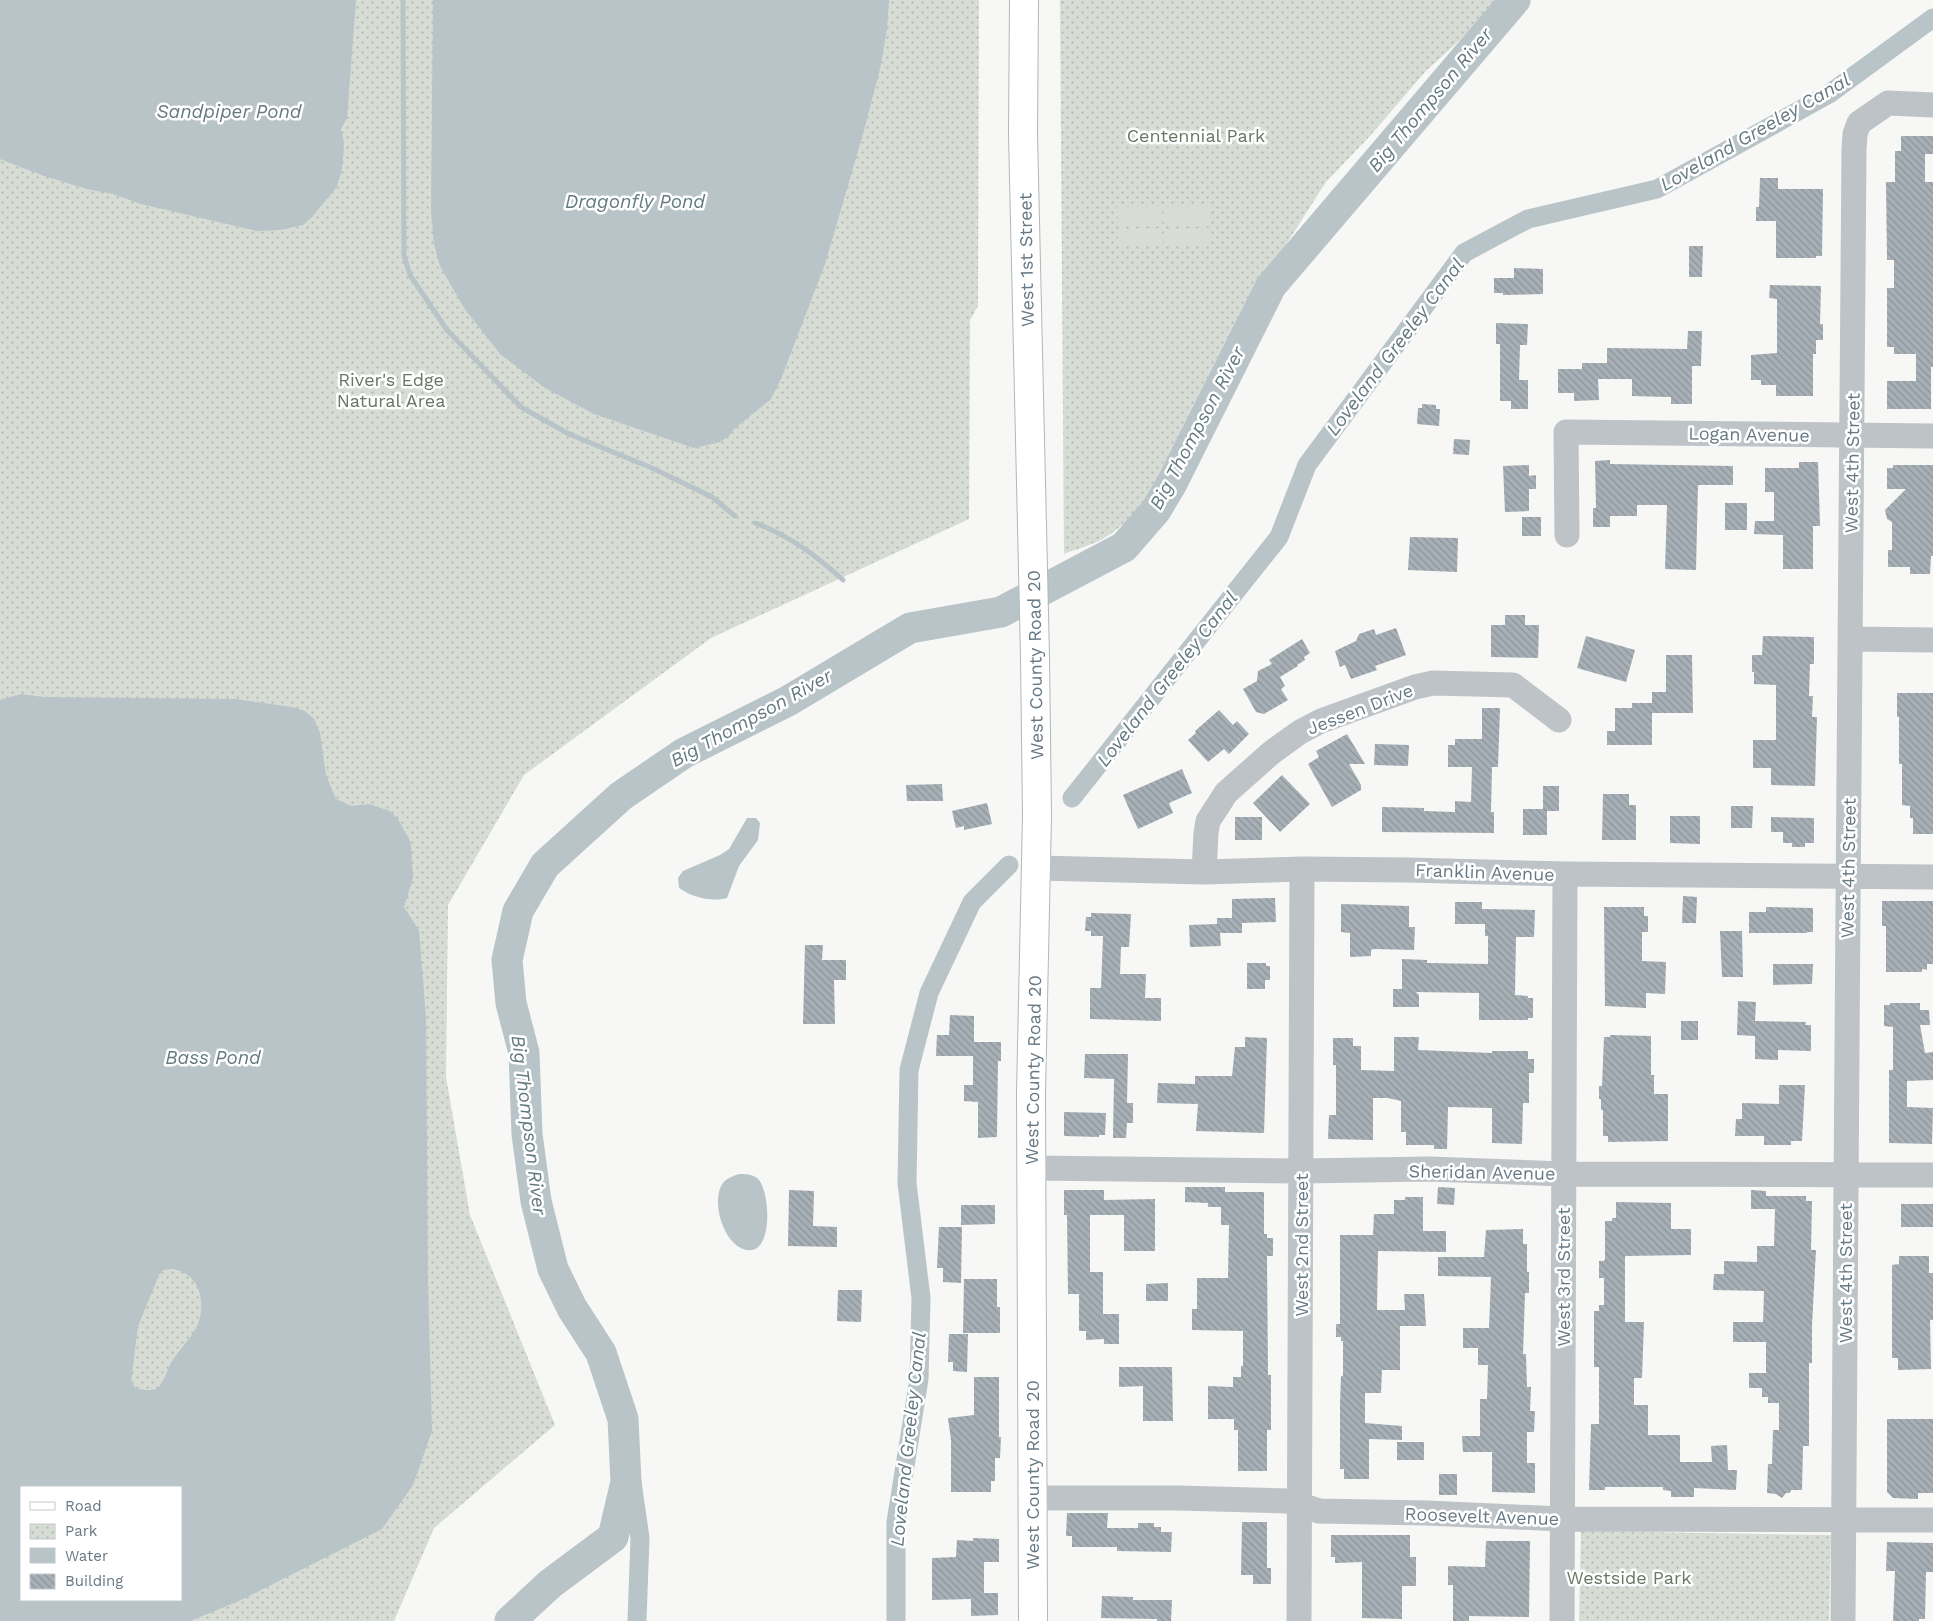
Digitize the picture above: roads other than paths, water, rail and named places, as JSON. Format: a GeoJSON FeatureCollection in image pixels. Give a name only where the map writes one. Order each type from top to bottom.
{"type":"FeatureCollection","features":[{"type":"Feature","properties":{"kind":"main road","name":"West 1st Street"},"geometry":{"type":"LineString","coordinates":[[1024,0],[1023,134],[1032,520]]}},
{"type":"Feature","properties":{"kind":"main road","name":"West County Road 20"},"geometry":{"type":"LineString","coordinates":[[1032,520],[1037,868],[1032,1044],[1033,1621]]}},
{"type":"Feature","properties":{"kind":"street","name":"West 4th Street"},"geometry":{"type":"LineString","coordinates":[[1843,1621],[1854,150],[1855,134],[1859,123],[1888,103],[1933,105]]}},
{"type":"Feature","properties":{"kind":"street","name":"Logan Avenue"},"geometry":{"type":"LineString","coordinates":[[1567,534],[1566,432],[1933,436]]}},
{"type":"Feature","properties":{"kind":"street"},"geometry":{"type":"LineString","coordinates":[[1850,639],[1933,640]]}},
{"type":"Feature","properties":{"kind":"street","name":"Jessen Drive"},"geometry":{"type":"LineString","coordinates":[[1204,872],[1208,821],[1226,794],[1271,753],[1300,732],[1321,721],[1432,683],[1513,685],[1559,720]]}},
{"type":"Feature","properties":{"kind":"street","name":"Franklin Avenue"},"geometry":{"type":"LineString","coordinates":[[1037,868],[1204,872],[1302,869],[1565,874],[1933,877]]}},
{"type":"Feature","properties":{"kind":"street","name":"West 2nd Street"},"geometry":{"type":"LineString","coordinates":[[1299,1621],[1302,869]]}},
{"type":"Feature","properties":{"kind":"street","name":"West 3rd Street"},"geometry":{"type":"LineString","coordinates":[[1562,1621],[1565,874]]}},
{"type":"Feature","properties":{"kind":"street","name":"Sheridan Avenue"},"geometry":{"type":"LineString","coordinates":[[1032,1168],[1301,1171],[1430,1169],[1564,1174],[1933,1175]]}},
{"type":"Feature","properties":{"kind":"street","name":"Roosevelt Avenue"},"geometry":{"type":"LineString","coordinates":[[1032,1498],[1178,1498],[1288,1501],[1319,1512],[1427,1513],[1562,1519],[1933,1520]]}},
{"type":"Feature","properties":{"kind":"water","name":"Sandpiper Pond"},"geometry":{"type":"Polygon","coordinates":[[[0,0],[356,0],[347,118],[341,129],[344,143],[343,160],[336,188],[303,225],[280,230],[257,231],[141,204],[113,194],[87,189],[44,176],[0,159],[0,0]]]}},
{"type":"Feature","properties":{"kind":"water","name":"Dragonfly Pond"},"geometry":{"type":"Polygon","coordinates":[[[433,0],[889,0],[887,29],[880,69],[825,264],[781,379],[771,399],[720,442],[694,448],[594,414],[545,388],[500,354],[464,308],[440,266],[434,244],[431,212],[433,0]]]}},
{"type":"Feature","properties":{"kind":"water","name":"Bass Pond"},"geometry":{"type":"Polygon","coordinates":[[[21,694],[43,697],[235,699],[292,707],[305,711],[314,719],[320,733],[326,775],[336,799],[351,806],[369,804],[390,811],[398,819],[411,843],[413,878],[404,907],[419,930],[426,1018],[428,1281],[432,1431],[413,1485],[382,1529],[239,1601],[190,1621],[0,1621],[0,700],[21,694]],[[163,1270],[159,1275],[138,1326],[131,1382],[138,1389],[153,1390],[161,1385],[171,1363],[193,1333],[200,1319],[201,1300],[199,1291],[195,1282],[181,1271],[163,1270]]]}},
{"type":"Feature","properties":{"kind":"water"},"geometry":{"type":"Polygon","coordinates":[[[747,818],[756,818],[760,823],[758,840],[739,866],[727,898],[715,900],[703,898],[679,888],[678,878],[683,871],[720,855],[729,849],[747,818]]]}},
{"type":"Feature","properties":{"kind":"water"},"geometry":{"type":"Polygon","coordinates":[[[739,1174],[751,1175],[757,1178],[765,1193],[767,1204],[766,1229],[763,1239],[759,1246],[752,1250],[743,1249],[735,1243],[722,1225],[719,1213],[719,1191],[723,1183],[728,1178],[739,1174]]]}},
{"type":"Feature","properties":{"kind":"waterway"},"geometry":{"type":"LineString","coordinates":[[403,0],[404,256],[410,275],[447,330],[521,407],[569,434],[652,468],[712,497],[735,516]]}},
{"type":"Feature","properties":{"kind":"waterway","name":"Big Thompson River"},"geometry":{"type":"LineString","coordinates":[[510,1621],[550,1584],[613,1537],[626,1482],[623,1419],[601,1353],[572,1308],[553,1269],[536,1201],[527,1134],[524,1053],[511,1003],[507,960],[518,911],[545,865],[621,796],[684,753],[788,701],[910,628],[1001,612],[1124,547],[1156,510],[1171,485],[1271,286],[1515,0]]}},
{"type":"Feature","properties":{"kind":"waterway","name":"Loveland Greeley Canal"},"geometry":{"type":"LineString","coordinates":[[1072,798],[1279,537],[1307,465],[1464,253],[1528,219],[1657,189],[1829,94],[1933,18]]}},
{"type":"Feature","properties":{"kind":"waterway"},"geometry":{"type":"LineString","coordinates":[[755,523],[802,547],[843,580]]}},
{"type":"Feature","properties":{"kind":"waterway","name":"Loveland Greeley Canal"},"geometry":{"type":"LineString","coordinates":[[896,1621],[896,1522],[919,1379],[921,1298],[907,1183],[909,1070],[929,993],[972,902],[1009,865]]}},
{"type":"Feature","properties":{"kind":"waterway"},"geometry":{"type":"LineString","coordinates":[[623,1419],[640,1538],[637,1621]]}},
{"type":"Feature","properties":{"kind":"park label","name":"Centennial Park"},"geometry":{"type":"Point","coordinates":[1196,135]}},
{"type":"Feature","properties":{"kind":"park label","name":"River's Edge Natural Area"},"geometry":{"type":"Point","coordinates":[391,389]}},
{"type":"Feature","properties":{"kind":"park label","name":"Westside Park"},"geometry":{"type":"Point","coordinates":[1629,1577]}}]}
